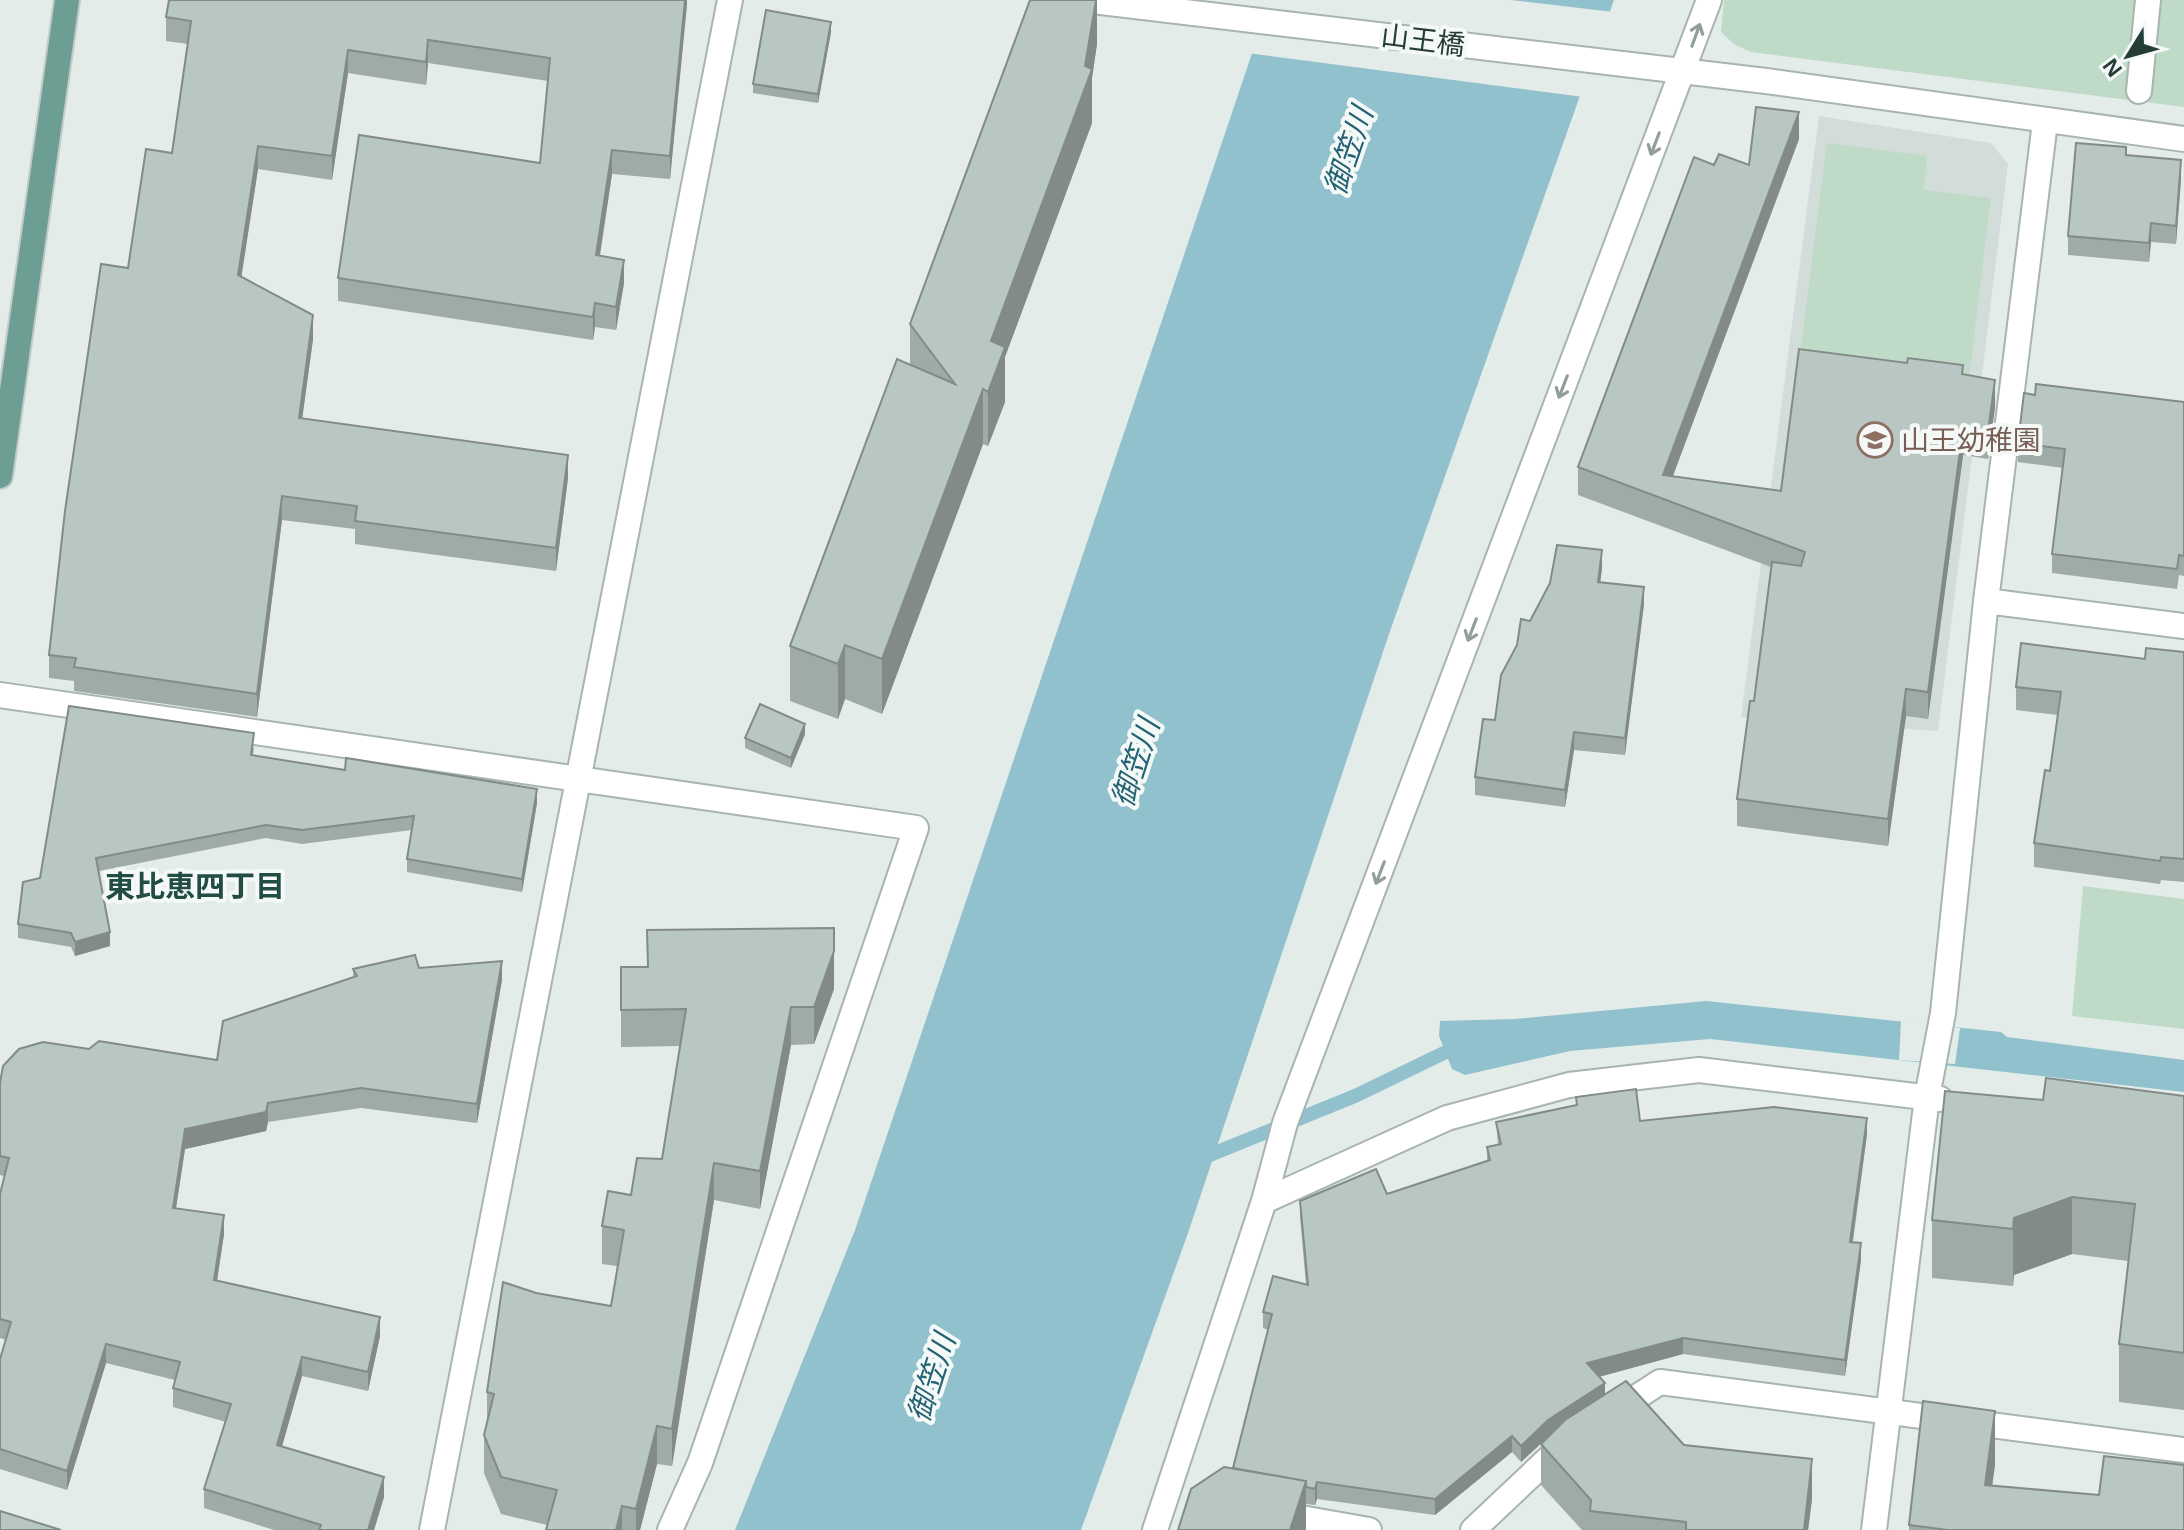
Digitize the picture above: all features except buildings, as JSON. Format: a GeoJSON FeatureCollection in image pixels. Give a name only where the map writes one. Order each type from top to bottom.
{"type":"FeatureCollection","features":[{"type":"Feature","properties":{"kind":"main road"},"geometry":{"type":"LineString","coordinates":[[0,476],[67,0]]}},
{"type":"Feature","properties":{"kind":"street"},"geometry":{"type":"LineString","coordinates":[[432,1530],[581,779],[730,0]]}},
{"type":"Feature","properties":{"kind":"street","name":"山王橋"},"geometry":{"type":"LineString","coordinates":[[1084,0],[1192,7],[1215,16],[1630,64],[2184,139]]}},
{"type":"Feature","properties":{"kind":"street"},"geometry":{"type":"LineString","coordinates":[[1155,1530],[1264,1201],[1285,1123],[1709,0]]}},
{"type":"Feature","properties":{"kind":"street"},"geometry":{"type":"LineString","coordinates":[[2139,91],[2148,0]]}},
{"type":"Feature","properties":{"kind":"street"},"geometry":{"type":"LineString","coordinates":[[1874,1530],[1927,1097],[1943,1013],[1986,601],[2045,122]]}},
{"type":"Feature","properties":{"kind":"street"},"geometry":{"type":"LineString","coordinates":[[1986,601],[2184,626]]}},
{"type":"Feature","properties":{"kind":"street"},"geometry":{"type":"LineString","coordinates":[[0,695],[916,828],[700,1463],[670,1530]]}},
{"type":"Feature","properties":{"kind":"street"},"geometry":{"type":"LineString","coordinates":[[1264,1201],[1447,1118],[1569,1085],[1699,1070],[1957,1101]]}},
{"type":"Feature","properties":{"kind":"street"},"geometry":{"type":"LineString","coordinates":[[1473,1530],[1556,1449],[1660,1382],[2184,1450]]}},
{"type":"Feature","properties":{"kind":"street"},"geometry":{"type":"LineString","coordinates":[[1167,1495],[1198,1500]]}},
{"type":"Feature","properties":{"kind":"street"},"geometry":{"type":"LineString","coordinates":[[1245,1508],[1369,1530]]}},
{"type":"Feature","properties":{"kind":"shaded area","name":"山王幼稚園"},"geometry":{"type":"Polygon","coordinates":[[[1819,116],[1991,143],[2008,164],[1938,731],[1741,717],[1819,116]]]}},
{"type":"Feature","properties":{"kind":"green space"},"geometry":{"type":"Polygon","coordinates":[[[1724,0],[2184,0],[2184,107],[1751,52],[1735,45],[1721,32],[1724,0]]]}},
{"type":"Feature","properties":{"kind":"green space"},"geometry":{"type":"Polygon","coordinates":[[[1827,143],[1927,156],[1924,190],[1991,198],[1969,377],[1800,355],[1827,143]]]}},
{"type":"Feature","properties":{"kind":"green space"},"geometry":{"type":"Polygon","coordinates":[[[2083,886],[2184,899],[2184,1029],[2072,1016],[2083,886]]]}},
{"type":"Feature","properties":{"kind":"water","name":"御笠川"},"geometry":{"type":"Polygon","coordinates":[[[1270,0],[1614,0],[1389,634],[1188,1233],[1081,1530],[735,1530],[855,1230],[1270,0]]]}},
{"type":"Feature","properties":{"kind":"water"},"geometry":{"type":"Polygon","coordinates":[[[1706,1001],[2001,1032],[2007,1037],[2184,1060],[2184,1092],[1710,1039],[1570,1051],[1465,1075],[1452,1069],[1439,1036],[1440,1021],[1515,1019],[1706,1001]]]}},
{"type":"Feature","properties":{"kind":"pier"},"geometry":{"type":"Polygon","coordinates":[[[1266,0],[1511,0],[1614,12],[1584,97],[1248,53],[1266,0]]]}},
{"type":"Feature","properties":{"kind":"pier"},"geometry":{"type":"Polygon","coordinates":[[[1901,1021],[1960,1028],[1955,1064],[1899,1060],[1901,1021]]]}},
{"type":"Feature","properties":{"kind":"waterway"},"geometry":{"type":"LineString","coordinates":[[1200,1159],[1355,1096],[1448,1051],[1461,1049]]}},
{"type":"Feature","properties":{"kind":"place","name":"山王幼稚園"},"geometry":{"type":"Point","coordinates":[1875,440]}},
{"type":"Feature","properties":{"kind":"district","name":"東比恵四丁目"},"geometry":{"type":"Point","coordinates":[195,887]}}]}
